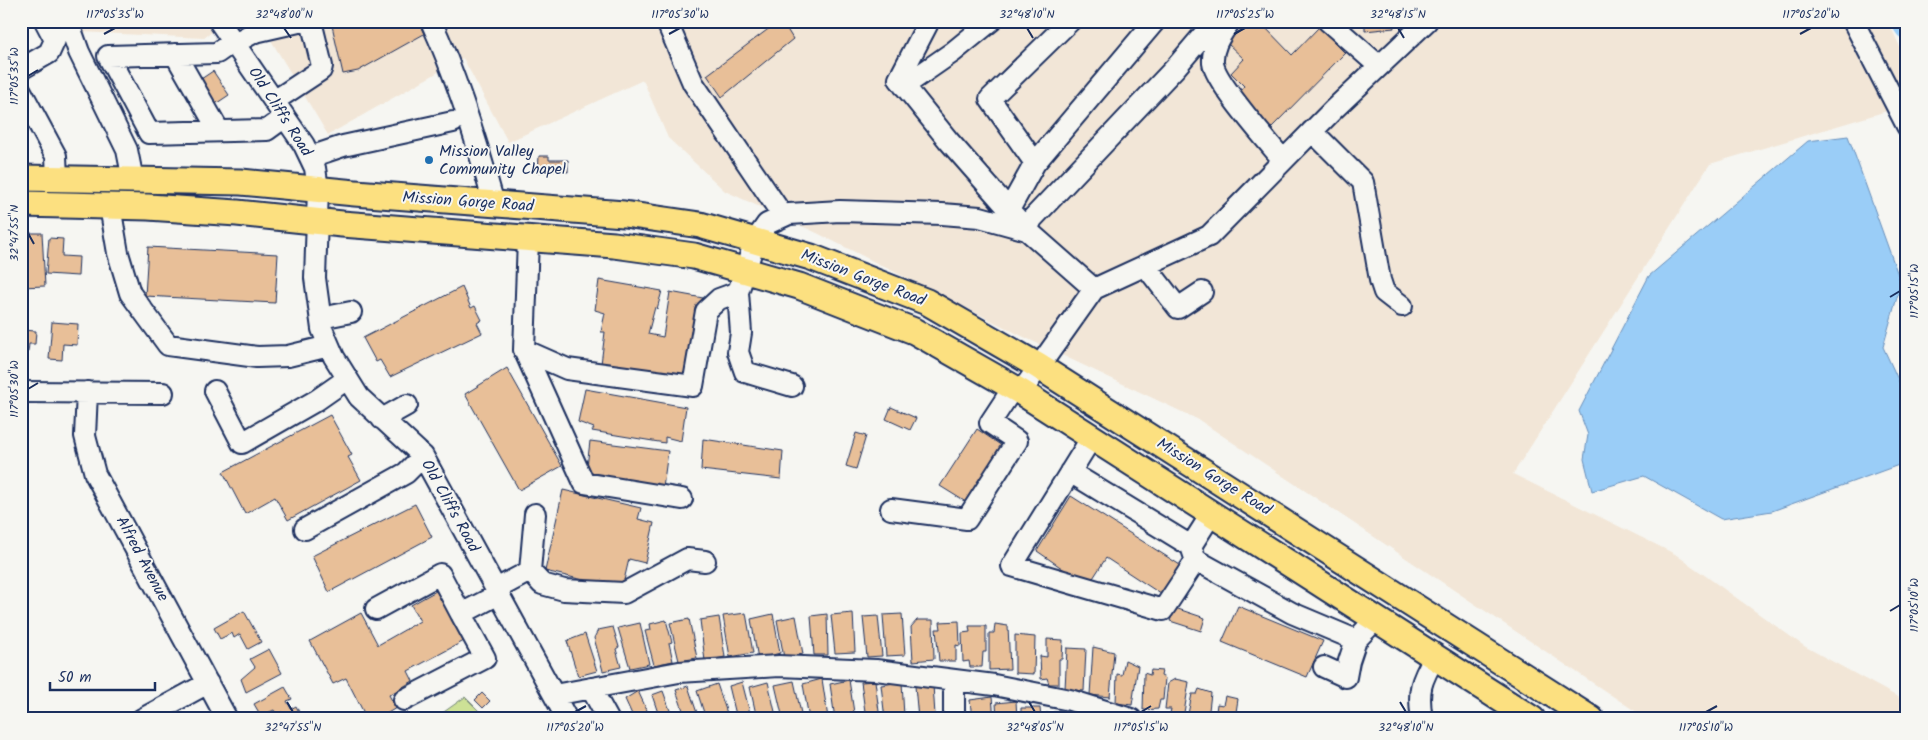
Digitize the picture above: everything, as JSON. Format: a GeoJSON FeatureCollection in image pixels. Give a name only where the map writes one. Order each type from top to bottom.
{"type":"FeatureCollection","features":[{"type":"Feature","properties":{"kind":"main road","name":"Mission Gorge Road"},"geometry":{"type":"LineString","coordinates":[[21,178],[241,182],[318,190],[624,214],[700,225],[811,257],[927,302],[1038,366],[1590,719]]}},
{"type":"Feature","properties":{"kind":"main road","name":"Mission Gorge Road"},"geometry":{"type":"LineString","coordinates":[[21,204],[110,206],[238,213],[318,222],[614,245],[694,256],[742,281],[799,286],[914,331],[1017,390],[1532,719]]}},
{"type":"Feature","properties":{"kind":"street"},"geometry":{"type":"LineString","coordinates":[[21,69],[49,53],[55,40],[45,21]]}},
{"type":"Feature","properties":{"kind":"street"},"geometry":{"type":"LineString","coordinates":[[304,21],[255,32],[229,35],[217,53],[108,56],[149,133],[267,130],[280,109],[321,70],[322,66],[312,21]]}},
{"type":"Feature","properties":{"kind":"street"},"geometry":{"type":"LineString","coordinates":[[431,21],[449,59],[481,157],[494,204]]}},
{"type":"Feature","properties":{"kind":"street"},"geometry":{"type":"LineString","coordinates":[[924,21],[926,25],[900,79],[904,86],[1027,230],[1094,289]]}},
{"type":"Feature","properties":{"kind":"street"},"geometry":{"type":"LineString","coordinates":[[904,86],[953,52],[991,21]]}},
{"type":"Feature","properties":{"kind":"street"},"geometry":{"type":"LineString","coordinates":[[1035,163],[990,99],[1070,21]]}},
{"type":"Feature","properties":{"kind":"street"},"geometry":{"type":"LineString","coordinates":[[1009,210],[1035,163],[1155,21]]}},
{"type":"Feature","properties":{"kind":"street"},"geometry":{"type":"LineString","coordinates":[[1027,230],[1032,219],[1176,67],[1215,21]]}},
{"type":"Feature","properties":{"kind":"street"},"geometry":{"type":"LineString","coordinates":[[1230,21],[1215,44],[1213,65],[1241,108],[1283,160]]}},
{"type":"Feature","properties":{"kind":"street"},"geometry":{"type":"LineString","coordinates":[[1328,21],[1380,66]]}},
{"type":"Feature","properties":{"kind":"street"},"geometry":{"type":"LineString","coordinates":[[891,509],[967,519],[1017,441],[990,423],[1038,366],[1094,289],[1209,236],[1312,131],[1427,21]]}},
{"type":"Feature","properties":{"kind":"street"},"geometry":{"type":"LineString","coordinates":[[1853,21],[1907,126]]}},
{"type":"Feature","properties":{"kind":"street"},"geometry":{"type":"LineString","coordinates":[[71,23],[79,52],[127,150],[133,180]]}},
{"type":"Feature","properties":{"kind":"street"},"geometry":{"type":"LineString","coordinates":[[669,27],[693,83],[783,216]]}},
{"type":"Feature","properties":{"kind":"street","name":"Old Cliffs Road"},"geometry":{"type":"LineString","coordinates":[[229,35],[280,109],[315,168],[318,190],[315,278],[321,318],[329,346],[358,397],[423,456],[567,719]]}},
{"type":"Feature","properties":{"kind":"street"},"geometry":{"type":"LineString","coordinates":[[175,54],[219,131]]}},
{"type":"Feature","properties":{"kind":"street"},"geometry":{"type":"LineString","coordinates":[[21,91],[56,156],[57,178]]}},
{"type":"Feature","properties":{"kind":"street"},"geometry":{"type":"LineString","coordinates":[[310,157],[343,146],[452,122]]}},
{"type":"Feature","properties":{"kind":"street"},"geometry":{"type":"LineString","coordinates":[[1312,131],[1363,182],[1380,280],[1384,292],[1402,306]]}},
{"type":"Feature","properties":{"kind":"street"},"geometry":{"type":"LineString","coordinates":[[110,206],[118,253],[130,293],[168,345],[257,357],[288,356],[329,346]]}},
{"type":"Feature","properties":{"kind":"street"},"geometry":{"type":"LineString","coordinates":[[792,386],[745,372],[738,352],[741,333],[742,281],[755,241],[767,224],[783,216],[840,211],[980,217],[1027,230]]}},
{"type":"Feature","properties":{"kind":"street"},"geometry":{"type":"LineString","coordinates":[[528,239],[524,350],[584,483],[682,499]]}},
{"type":"Feature","properties":{"kind":"street"},"geometry":{"type":"LineString","coordinates":[[1145,266],[1178,308],[1202,292]]}},
{"type":"Feature","properties":{"kind":"street"},"geometry":{"type":"LineString","coordinates":[[524,350],[566,370],[693,386],[706,311],[742,281]]}},
{"type":"Feature","properties":{"kind":"street"},"geometry":{"type":"LineString","coordinates":[[321,318],[351,312]]}},
{"type":"Feature","properties":{"kind":"street"},"geometry":{"type":"LineString","coordinates":[[216,391],[242,443],[317,400],[347,379]]}},
{"type":"Feature","properties":{"kind":"street"},"geometry":{"type":"LineString","coordinates":[[21,392],[163,393]]}},
{"type":"Feature","properties":{"kind":"street","name":"Alfred Avenue"},"geometry":{"type":"LineString","coordinates":[[87,392],[85,436],[95,474],[228,719]]}},
{"type":"Feature","properties":{"kind":"street"},"geometry":{"type":"LineString","coordinates":[[382,419],[407,405]]}},
{"type":"Feature","properties":{"kind":"street"},"geometry":{"type":"LineString","coordinates":[[1092,437],[1012,566],[1163,610],[1212,513]]}},
{"type":"Feature","properties":{"kind":"street"},"geometry":{"type":"LineString","coordinates":[[305,529],[406,473],[423,456]]}},
{"type":"Feature","properties":{"kind":"street"},"geometry":{"type":"LineString","coordinates":[[1070,472],[1193,553],[1292,613],[1356,640]]}},
{"type":"Feature","properties":{"kind":"street"},"geometry":{"type":"LineString","coordinates":[[534,514],[530,571],[542,584],[564,590],[624,593],[687,559],[705,561]]}},
{"type":"Feature","properties":{"kind":"street"},"geometry":{"type":"LineString","coordinates":[[461,614],[530,571]]}},
{"type":"Feature","properties":{"kind":"street"},"geometry":{"type":"LineString","coordinates":[[376,609],[440,574],[485,658],[404,700]]}},
{"type":"Feature","properties":{"kind":"street"},"geometry":{"type":"LineString","coordinates":[[1324,667],[1346,677],[1348,661],[1356,640],[1376,618]]}},
{"type":"Feature","properties":{"kind":"street"},"geometry":{"type":"LineString","coordinates":[[1426,718],[1419,702],[1421,682],[1435,656]]}},
{"type":"Feature","properties":{"kind":"street"},"geometry":{"type":"LineString","coordinates":[[554,695],[679,672],[779,666],[876,670],[994,685],[1070,700],[1131,719]]}},
{"type":"Feature","properties":{"kind":"street"},"geometry":{"type":"LineString","coordinates":[[954,681],[954,719]]}},
{"type":"Feature","properties":{"kind":"street"},"geometry":{"type":"LineString","coordinates":[[142,719],[208,683]]}},
{"type":"Feature","properties":{"kind":"street"},"geometry":{"type":"LineString","coordinates":[[591,688],[608,719]]}},
{"type":"Feature","properties":{"kind":"shaded area"},"geometry":{"type":"Polygon","coordinates":[[[74,21],[227,21],[204,38],[81,32],[74,21]]]}},
{"type":"Feature","properties":{"kind":"shaded area"},"geometry":{"type":"Polygon","coordinates":[[[254,21],[1888,21],[1907,62],[1907,105],[1710,164],[1513,474],[1675,554],[1804,646],[1907,702],[1907,719],[1647,719],[1199,420],[1028,339],[817,233],[725,191],[668,138],[643,80],[508,142],[463,58],[328,135],[263,27],[254,21]]]}},
{"type":"Feature","properties":{"kind":"green space"},"geometry":{"type":"Polygon","coordinates":[[[465,697],[487,719],[434,719],[465,697]]]}},
{"type":"Feature","properties":{"kind":"water"},"geometry":{"type":"Polygon","coordinates":[[[1848,136],[1901,283],[1883,347],[1907,399],[1907,462],[1772,511],[1721,519],[1644,476],[1592,491],[1584,459],[1588,435],[1579,411],[1649,276],[1808,141],[1848,136]]]}},
{"type":"Feature","properties":{"kind":"building"},"geometry":{"type":"Polygon","coordinates":[[[331,21],[418,21],[424,34],[358,71],[343,74],[331,21]]]}},
{"type":"Feature","properties":{"kind":"building"},"geometry":{"type":"Polygon","coordinates":[[[779,21],[782,21],[793,39],[722,97],[707,75],[779,21]]]}},
{"type":"Feature","properties":{"kind":"building"},"geometry":{"type":"Polygon","coordinates":[[[1251,21],[1259,29],[1263,25],[1292,55],[1319,27],[1345,53],[1270,129],[1275,133],[1271,137],[1243,102],[1247,98],[1240,91],[1244,86],[1231,73],[1244,59],[1228,44],[1228,41],[1251,21]]]}},
{"type":"Feature","properties":{"kind":"building"},"geometry":{"type":"Polygon","coordinates":[[[1362,21],[1395,22],[1377,24],[1393,23],[1394,28],[1365,31],[1365,26],[1375,23],[1362,25],[1362,21]]]}},
{"type":"Feature","properties":{"kind":"building"},"geometry":{"type":"Polygon","coordinates":[[[213,71],[229,95],[211,107],[195,83],[213,71]]]}},
{"type":"Feature","properties":{"kind":"building"},"geometry":{"type":"Polygon","coordinates":[[[539,156],[549,156],[549,160],[568,160],[568,172],[549,169],[549,172],[538,172],[539,156]]]}},
{"type":"Feature","properties":{"kind":"building"},"geometry":{"type":"Polygon","coordinates":[[[21,233],[42,233],[45,286],[21,287],[21,233]]]}},
{"type":"Feature","properties":{"kind":"building"},"geometry":{"type":"Polygon","coordinates":[[[49,238],[63,239],[62,256],[79,257],[78,276],[46,274],[49,238]]]}},
{"type":"Feature","properties":{"kind":"building"},"geometry":{"type":"Polygon","coordinates":[[[148,247],[278,254],[275,303],[145,296],[148,247]]]}},
{"type":"Feature","properties":{"kind":"building"},"geometry":{"type":"Polygon","coordinates":[[[599,280],[662,291],[657,309],[655,307],[648,334],[663,337],[670,292],[703,298],[690,379],[601,364],[605,332],[601,332],[605,313],[595,310],[599,280]]]}},
{"type":"Feature","properties":{"kind":"building"},"geometry":{"type":"Polygon","coordinates":[[[462,287],[471,308],[475,306],[482,320],[477,323],[482,333],[390,377],[380,360],[376,362],[363,338],[462,287]]]}},
{"type":"Feature","properties":{"kind":"building"},"geometry":{"type":"Polygon","coordinates":[[[52,322],[78,324],[77,345],[63,344],[62,360],[49,359],[52,322]]]}},
{"type":"Feature","properties":{"kind":"building"},"geometry":{"type":"Polygon","coordinates":[[[21,330],[36,331],[35,344],[29,344],[28,352],[25,351],[25,363],[21,362],[21,330]]]}},
{"type":"Feature","properties":{"kind":"building"},"geometry":{"type":"Polygon","coordinates":[[[507,368],[562,466],[519,490],[465,394],[507,368]]]}},
{"type":"Feature","properties":{"kind":"building"},"geometry":{"type":"Polygon","coordinates":[[[585,389],[686,407],[681,441],[665,437],[665,443],[592,431],[594,428],[578,422],[585,389]]]}},
{"type":"Feature","properties":{"kind":"building"},"geometry":{"type":"Polygon","coordinates":[[[891,407],[916,418],[910,430],[886,419],[891,407]]]}},
{"type":"Feature","properties":{"kind":"building"},"geometry":{"type":"Polygon","coordinates":[[[330,415],[352,455],[348,457],[361,480],[288,520],[275,497],[245,514],[223,472],[330,415]]]}},
{"type":"Feature","properties":{"kind":"building"},"geometry":{"type":"Polygon","coordinates":[[[977,429],[1005,448],[969,504],[940,486],[977,429]]]}},
{"type":"Feature","properties":{"kind":"building"},"geometry":{"type":"Polygon","coordinates":[[[856,433],[866,436],[856,469],[846,466],[856,433]]]}},
{"type":"Feature","properties":{"kind":"building"},"geometry":{"type":"Polygon","coordinates":[[[703,439],[783,451],[781,479],[701,470],[703,439]]]}},
{"type":"Feature","properties":{"kind":"building"},"geometry":{"type":"Polygon","coordinates":[[[590,441],[668,451],[663,488],[586,476],[590,441]]]}},
{"type":"Feature","properties":{"kind":"building"},"geometry":{"type":"Polygon","coordinates":[[[563,490],[641,508],[638,519],[654,523],[645,563],[629,559],[622,589],[545,571],[563,490]]]}},
{"type":"Feature","properties":{"kind":"building"},"geometry":{"type":"Polygon","coordinates":[[[1071,496],[1188,570],[1170,600],[1106,558],[1088,586],[1037,551],[1071,496]]]}},
{"type":"Feature","properties":{"kind":"building"},"geometry":{"type":"Polygon","coordinates":[[[415,504],[432,537],[329,592],[312,556],[415,504]]]}},
{"type":"Feature","properties":{"kind":"building"},"geometry":{"type":"Polygon","coordinates":[[[436,591],[464,641],[408,671],[413,681],[389,695],[396,708],[378,719],[367,719],[346,678],[333,684],[310,641],[361,613],[378,645],[420,621],[411,605],[436,591]]]}},
{"type":"Feature","properties":{"kind":"building"},"geometry":{"type":"Polygon","coordinates":[[[1238,606],[1323,641],[1307,677],[1222,642],[1238,606]]]}},
{"type":"Feature","properties":{"kind":"building"},"geometry":{"type":"Polygon","coordinates":[[[1175,608],[1205,618],[1201,631],[1170,621],[1175,608]]]}},
{"type":"Feature","properties":{"kind":"building"},"geometry":{"type":"Polygon","coordinates":[[[244,611],[261,642],[248,649],[240,634],[234,638],[232,633],[220,639],[214,628],[244,611]]]}},
{"type":"Feature","properties":{"kind":"building"},"geometry":{"type":"Polygon","coordinates":[[[746,613],[753,653],[730,657],[723,616],[746,613]]]}},
{"type":"Feature","properties":{"kind":"building"},"geometry":{"type":"Polygon","coordinates":[[[853,613],[855,652],[835,653],[831,615],[853,613]]]}},
{"type":"Feature","properties":{"kind":"building"},"geometry":{"type":"Polygon","coordinates":[[[773,614],[780,653],[758,659],[751,619],[773,614]]]}},
{"type":"Feature","properties":{"kind":"building"},"geometry":{"type":"Polygon","coordinates":[[[827,614],[828,655],[814,655],[811,616],[827,614]]]}},
{"type":"Feature","properties":{"kind":"building"},"geometry":{"type":"Polygon","coordinates":[[[902,614],[905,655],[886,656],[883,615],[902,614]]]}},
{"type":"Feature","properties":{"kind":"building"},"geometry":{"type":"Polygon","coordinates":[[[796,616],[803,654],[784,658],[777,620],[796,616]]]}},
{"type":"Feature","properties":{"kind":"building"},"geometry":{"type":"Polygon","coordinates":[[[878,616],[882,656],[867,657],[863,617],[878,616]]]}},
{"type":"Feature","properties":{"kind":"building"},"geometry":{"type":"Polygon","coordinates":[[[719,617],[725,657],[705,661],[700,620],[719,617]]]}},
{"type":"Feature","properties":{"kind":"building"},"geometry":{"type":"Polygon","coordinates":[[[689,619],[697,658],[679,661],[670,623],[689,619]]]}},
{"type":"Feature","properties":{"kind":"building"},"geometry":{"type":"Polygon","coordinates":[[[666,620],[672,642],[669,643],[673,661],[654,665],[645,631],[651,630],[650,624],[666,620]]]}},
{"type":"Feature","properties":{"kind":"building"},"geometry":{"type":"Polygon","coordinates":[[[917,620],[933,620],[934,659],[913,661],[911,627],[917,620]]]}},
{"type":"Feature","properties":{"kind":"building"},"geometry":{"type":"Polygon","coordinates":[[[959,621],[960,646],[956,645],[956,661],[939,661],[936,629],[941,629],[940,622],[959,621]]]}},
{"type":"Feature","properties":{"kind":"building"},"geometry":{"type":"Polygon","coordinates":[[[640,623],[649,664],[630,668],[618,628],[640,623]]]}},
{"type":"Feature","properties":{"kind":"building"},"geometry":{"type":"Polygon","coordinates":[[[995,624],[1008,626],[1010,669],[989,670],[989,633],[994,633],[995,624]]]}},
{"type":"Feature","properties":{"kind":"building"},"geometry":{"type":"Polygon","coordinates":[[[969,626],[986,626],[986,652],[983,652],[982,667],[970,667],[969,661],[963,662],[962,633],[970,632],[969,626]]]}},
{"type":"Feature","properties":{"kind":"building"},"geometry":{"type":"Polygon","coordinates":[[[613,627],[619,647],[616,649],[621,667],[603,671],[594,638],[598,630],[613,627]]]}},
{"type":"Feature","properties":{"kind":"building"},"geometry":{"type":"Polygon","coordinates":[[[585,634],[597,671],[578,676],[567,641],[585,634]]]}},
{"type":"Feature","properties":{"kind":"building"},"geometry":{"type":"Polygon","coordinates":[[[1015,635],[1035,637],[1034,674],[1015,673],[1015,635]]]}},
{"type":"Feature","properties":{"kind":"building"},"geometry":{"type":"Polygon","coordinates":[[[1047,639],[1063,640],[1062,659],[1059,659],[1059,684],[1049,684],[1047,678],[1041,679],[1040,656],[1047,657],[1047,639]]]}},
{"type":"Feature","properties":{"kind":"building"},"geometry":{"type":"Polygon","coordinates":[[[1093,647],[1114,652],[1110,697],[1090,695],[1093,647]]]}},
{"type":"Feature","properties":{"kind":"building"},"geometry":{"type":"Polygon","coordinates":[[[1067,648],[1086,649],[1084,691],[1065,689],[1067,648]]]}},
{"type":"Feature","properties":{"kind":"building"},"geometry":{"type":"Polygon","coordinates":[[[269,649],[282,673],[246,692],[241,679],[255,667],[250,659],[269,649]]]}},
{"type":"Feature","properties":{"kind":"building"},"geometry":{"type":"Polygon","coordinates":[[[1125,660],[1138,666],[1132,705],[1116,703],[1117,674],[1122,675],[1125,660]]]}},
{"type":"Feature","properties":{"kind":"building"},"geometry":{"type":"Polygon","coordinates":[[[1151,670],[1162,671],[1161,676],[1165,678],[1163,700],[1160,700],[1158,709],[1143,710],[1144,673],[1150,675],[1151,670]]]}},
{"type":"Feature","properties":{"kind":"building"},"geometry":{"type":"Polygon","coordinates":[[[822,679],[828,718],[809,719],[803,684],[822,679]]]}},
{"type":"Feature","properties":{"kind":"building"},"geometry":{"type":"Polygon","coordinates":[[[1175,679],[1189,682],[1183,719],[1169,718],[1171,709],[1165,709],[1168,683],[1175,679]]]}},
{"type":"Feature","properties":{"kind":"building"},"geometry":{"type":"Polygon","coordinates":[[[849,680],[855,719],[835,719],[830,684],[849,680]]]}},
{"type":"Feature","properties":{"kind":"building"},"geometry":{"type":"Polygon","coordinates":[[[794,681],[802,718],[783,719],[775,685],[794,681]]]}},
{"type":"Feature","properties":{"kind":"building"},"geometry":{"type":"Polygon","coordinates":[[[875,681],[880,719],[866,719],[861,682],[875,681]]]}},
{"type":"Feature","properties":{"kind":"building"},"geometry":{"type":"Polygon","coordinates":[[[742,682],[751,717],[737,719],[729,686],[742,682]]]}},
{"type":"Feature","properties":{"kind":"building"},"geometry":{"type":"Polygon","coordinates":[[[768,682],[776,716],[757,719],[750,687],[768,682]]]}},
{"type":"Feature","properties":{"kind":"building"},"geometry":{"type":"Polygon","coordinates":[[[902,682],[904,716],[885,719],[881,685],[902,682]]]}},
{"type":"Feature","properties":{"kind":"building"},"geometry":{"type":"Polygon","coordinates":[[[717,684],[729,719],[706,719],[697,691],[717,684]]]}},
{"type":"Feature","properties":{"kind":"building"},"geometry":{"type":"Polygon","coordinates":[[[933,685],[935,715],[918,718],[915,686],[933,685]]]}},
{"type":"Feature","properties":{"kind":"building"},"geometry":{"type":"Polygon","coordinates":[[[688,686],[699,719],[686,719],[676,690],[688,686]]]}},
{"type":"Feature","properties":{"kind":"building"},"geometry":{"type":"Polygon","coordinates":[[[285,687],[292,699],[287,701],[291,709],[296,706],[301,716],[296,719],[286,719],[282,712],[276,714],[274,710],[261,716],[254,704],[285,687]]]}},
{"type":"Feature","properties":{"kind":"building"},"geometry":{"type":"Polygon","coordinates":[[[1199,689],[1211,693],[1208,719],[1187,719],[1192,694],[1197,694],[1199,689]]]}},
{"type":"Feature","properties":{"kind":"building"},"geometry":{"type":"Polygon","coordinates":[[[638,691],[651,719],[634,719],[625,699],[638,691]]]}},
{"type":"Feature","properties":{"kind":"building"},"geometry":{"type":"Polygon","coordinates":[[[663,691],[673,719],[660,719],[652,695],[663,691]]]}},
{"type":"Feature","properties":{"kind":"building"},"geometry":{"type":"Polygon","coordinates":[[[482,693],[490,701],[483,708],[475,700],[482,693]]]}},
{"type":"Feature","properties":{"kind":"building"},"geometry":{"type":"Polygon","coordinates":[[[1225,696],[1238,699],[1235,719],[1215,719],[1217,704],[1223,705],[1225,696]]]}},
{"type":"Feature","properties":{"kind":"building"},"geometry":{"type":"Polygon","coordinates":[[[992,697],[994,719],[972,719],[970,700],[992,697]]]}},
{"type":"Feature","properties":{"kind":"building"},"geometry":{"type":"Polygon","coordinates":[[[1016,701],[1017,719],[997,719],[996,703],[1016,701]]]}},
{"type":"Feature","properties":{"kind":"building"},"geometry":{"type":"Polygon","coordinates":[[[1021,708],[1040,708],[1041,719],[1021,719],[1021,708]]]}},
{"type":"Feature","properties":{"kind":"building"},"geometry":{"type":"Polygon","coordinates":[[[1053,712],[1065,713],[1065,719],[1046,719],[1046,713],[1053,714],[1053,712]]]}},
{"type":"Feature","properties":{"kind":"building"},"geometry":{"type":"Polygon","coordinates":[[[1249,712],[1262,713],[1261,719],[1240,719],[1241,715],[1247,716],[1249,712]]]}},
{"type":"Feature","properties":{"kind":"waterway"},"geometry":{"type":"LineString","coordinates":[[1903,21],[1907,27]]}},
{"type":"Feature","properties":{"kind":"place","name":"Mission Valley Community Chapel"},"geometry":{"type":"Point","coordinates":[429,160]}}]}
